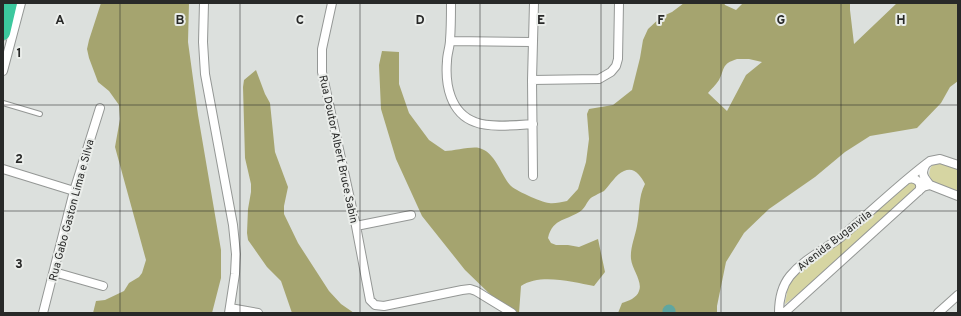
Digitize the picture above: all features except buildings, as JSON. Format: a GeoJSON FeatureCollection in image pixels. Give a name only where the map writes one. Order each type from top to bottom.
{"type":"FeatureCollection","features":[{"type":"Feature","properties":{"kind":"highway"},"geometry":{"type":"LineString","coordinates":[[3,33],[10,3]]}},
{"type":"Feature","properties":{"kind":"street"},"geometry":{"type":"LineString","coordinates":[[4,67],[21,3]]}},
{"type":"Feature","properties":{"kind":"street"},"geometry":{"type":"LineString","coordinates":[[204,3],[203,42],[205,74],[233,225],[236,254],[235,274],[229,311],[258,313]]}},
{"type":"Feature","properties":{"kind":"street","name":"Rua Doutor Albert Bruce Sabin"},"geometry":{"type":"LineString","coordinates":[[332,3],[322,49],[322,72],[356,226],[368,295],[372,303],[375,305],[384,306],[470,289],[476,291],[512,313]]}},
{"type":"Feature","properties":{"kind":"street"},"geometry":{"type":"LineString","coordinates":[[451,3],[450,41],[446,72],[450,96],[455,107],[476,123],[495,125],[533,124]]}},
{"type":"Feature","properties":{"kind":"street"},"geometry":{"type":"LineString","coordinates":[[533,176],[532,42],[534,3]]}},
{"type":"Feature","properties":{"kind":"street"},"geometry":{"type":"LineString","coordinates":[[532,80],[599,79],[611,72],[618,59],[618,3]]}},
{"type":"Feature","properties":{"kind":"street"},"geometry":{"type":"LineString","coordinates":[[450,41],[532,42]]}},
{"type":"Feature","properties":{"kind":"street","name":"Rua Gabo Gaston Lima e Silva"},"geometry":{"type":"LineString","coordinates":[[43,313],[74,191],[100,108]]}},
{"type":"Feature","properties":{"kind":"street"},"geometry":{"type":"LineString","coordinates":[[925,188],[923,168],[926,164],[940,159],[958,165]]}},
{"type":"Feature","properties":{"kind":"street","name":"Avenida Buganvila"},"geometry":{"type":"LineString","coordinates":[[779,313],[781,292],[784,284],[796,269],[808,259],[832,244],[926,164]]}},
{"type":"Feature","properties":{"kind":"street"},"geometry":{"type":"LineString","coordinates":[[3,169],[74,191]]}},
{"type":"Feature","properties":{"kind":"street"},"geometry":{"type":"LineString","coordinates":[[908,179],[915,178],[920,182],[921,188],[958,196]]}},
{"type":"Feature","properties":{"kind":"street","name":"Avenida Buganvila"},"geometry":{"type":"LineString","coordinates":[[784,313],[925,188]]}},
{"type":"Feature","properties":{"kind":"street"},"geometry":{"type":"LineString","coordinates":[[356,226],[411,215]]}},
{"type":"Feature","properties":{"kind":"street"},"geometry":{"type":"LineString","coordinates":[[54,272],[103,286]]}},
{"type":"Feature","properties":{"kind":"street"},"geometry":{"type":"LineString","coordinates":[[938,313],[958,295]]}},
{"type":"Feature","properties":{"kind":"lane"},"geometry":{"type":"LineString","coordinates":[[3,103],[40,114]]}},
{"type":"Feature","properties":{"kind":"green space"},"geometry":{"type":"Polygon","coordinates":[[[939,162],[958,168],[958,191],[939,185],[931,179],[929,175],[931,167],[939,162]]]}},
{"type":"Feature","properties":{"kind":"green space"},"geometry":{"type":"Polygon","coordinates":[[[909,182],[913,182],[917,186],[916,188],[837,260],[785,304],[788,287],[792,278],[811,261],[840,242],[909,182]]]}},
{"type":"Feature","properties":{"kind":"shaded area"},"geometry":{"type":"Polygon","coordinates":[[[101,3],[189,3],[188,42],[198,115],[221,250],[221,278],[212,313],[93,313],[96,301],[105,300],[124,291],[129,283],[139,277],[142,273],[146,260],[115,147],[120,119],[119,105],[109,91],[98,82],[87,49],[101,3]]]}},
{"type":"Feature","properties":{"kind":"shaded area"},"geometry":{"type":"Polygon","coordinates":[[[684,3],[724,3],[725,5],[736,10],[743,3],[850,3],[854,44],[897,3],[958,3],[958,81],[950,87],[941,103],[917,128],[870,136],[845,152],[815,177],[769,209],[744,233],[726,262],[717,306],[717,313],[618,313],[622,303],[634,297],[638,293],[640,287],[632,263],[631,255],[638,221],[641,194],[645,184],[637,173],[628,170],[621,172],[604,191],[590,199],[577,214],[562,220],[553,226],[548,238],[551,243],[556,245],[579,247],[598,239],[605,272],[594,286],[547,279],[529,282],[521,286],[519,313],[496,300],[465,270],[422,216],[396,159],[381,109],[379,65],[382,51],[399,52],[399,84],[409,113],[429,140],[445,151],[472,148],[485,150],[493,158],[512,187],[522,193],[540,200],[555,203],[567,201],[578,189],[586,162],[589,139],[587,114],[589,109],[613,105],[632,90],[643,40],[648,29],[661,17],[672,12],[684,3]],[[737,59],[728,63],[724,67],[718,82],[708,93],[727,111],[746,75],[762,62],[749,59],[737,59]]]}},
{"type":"Feature","properties":{"kind":"shaded area"},"geometry":{"type":"Polygon","coordinates":[[[256,70],[270,103],[275,152],[288,187],[284,214],[298,243],[329,291],[341,304],[354,313],[292,313],[281,281],[267,267],[248,240],[248,209],[251,184],[245,158],[243,87],[244,80],[256,70]]]}}]}
